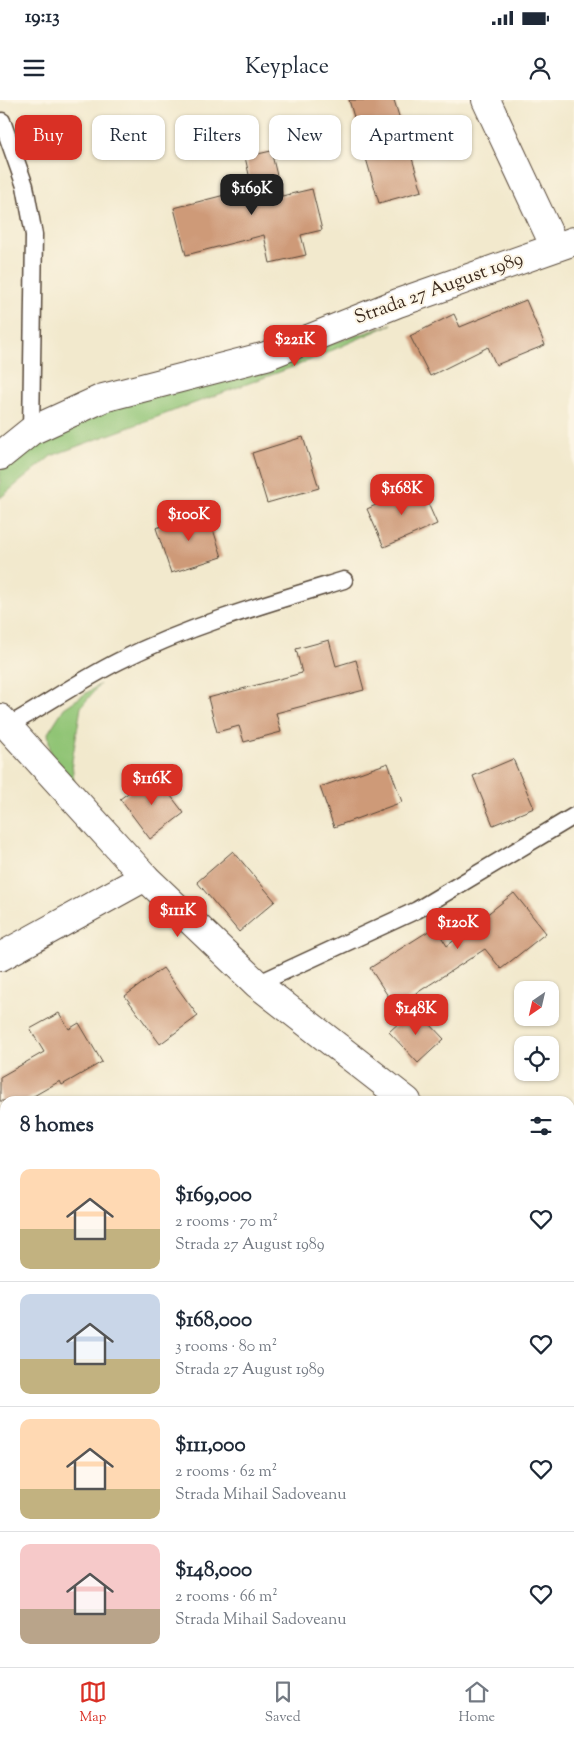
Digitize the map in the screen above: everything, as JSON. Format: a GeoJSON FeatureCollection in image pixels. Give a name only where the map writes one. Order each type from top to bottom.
{"type":"FeatureCollection","features":[{"type":"Feature","properties":{"kind":"street"},"geometry":{"type":"LineString","coordinates":[[486,100],[565,244]]}},
{"type":"Feature","properties":{"kind":"street","name":"Strada 27 August 1989"},"geometry":{"type":"LineString","coordinates":[[0,456],[31,431],[103,398],[266,356],[398,303],[565,244]]}},
{"type":"Feature","properties":{"kind":"street"},"geometry":{"type":"LineString","coordinates":[[4,722],[145,877],[257,984],[401,1096]]}},
{"type":"Feature","properties":{"kind":"street"},"geometry":{"type":"LineString","coordinates":[[0,957],[145,877]]}},
{"type":"Feature","properties":{"kind":"lane"},"geometry":{"type":"LineString","coordinates":[[2,121],[25,186],[34,235],[31,431]]}},
{"type":"Feature","properties":{"kind":"lane"},"geometry":{"type":"LineString","coordinates":[[4,722],[119,661],[189,630],[240,611],[344,580]]}},
{"type":"Feature","properties":{"kind":"lane"},"geometry":{"type":"LineString","coordinates":[[257,984],[417,910],[574,816]]}},
{"type":"Feature","properties":{"kind":"green space"},"geometry":{"type":"Polygon","coordinates":[[[392,324],[301,364],[51,456],[0,498],[0,470],[33,443],[90,413],[229,377],[392,324]]]}},
{"type":"Feature","properties":{"kind":"green space"},"geometry":{"type":"Polygon","coordinates":[[[100,684],[81,707],[72,761],[74,784],[51,758],[48,733],[64,708],[100,684]]]}},
{"type":"Feature","properties":{"kind":"building"},"geometry":{"type":"Polygon","coordinates":[[[349,100],[394,100],[399,115],[353,115],[349,100]]]}},
{"type":"Feature","properties":{"kind":"building"},"geometry":{"type":"Polygon","coordinates":[[[269,151],[269,160],[273,160],[282,196],[312,189],[322,230],[301,235],[306,255],[270,263],[264,235],[186,255],[174,208],[252,188],[246,160],[259,160],[259,154],[269,151]]]}},
{"type":"Feature","properties":{"kind":"building"},"geometry":{"type":"Polygon","coordinates":[[[366,160],[412,160],[422,191],[379,203],[366,160]]]}},
{"type":"Feature","properties":{"kind":"building"},"geometry":{"type":"Polygon","coordinates":[[[526,300],[545,345],[496,365],[488,347],[430,376],[410,336],[454,314],[460,327],[526,300]]]}},
{"type":"Feature","properties":{"kind":"building"},"geometry":{"type":"Polygon","coordinates":[[[303,437],[319,488],[267,503],[252,453],[303,437]]]}},
{"type":"Feature","properties":{"kind":"building"},"geometry":{"type":"Polygon","coordinates":[[[420,485],[437,524],[384,547],[367,509],[420,485]]]}},
{"type":"Feature","properties":{"kind":"building"},"geometry":{"type":"Polygon","coordinates":[[[207,511],[222,557],[171,573],[156,528],[207,511]]]}},
{"type":"Feature","properties":{"kind":"building"},"geometry":{"type":"Polygon","coordinates":[[[329,640],[336,666],[356,660],[364,690],[276,713],[281,732],[244,742],[239,726],[217,732],[208,698],[302,673],[296,649],[329,640]]]}},
{"type":"Feature","properties":{"kind":"building"},"geometry":{"type":"Polygon","coordinates":[[[513,759],[534,808],[493,825],[473,776],[513,759]]]}},
{"type":"Feature","properties":{"kind":"building"},"geometry":{"type":"Polygon","coordinates":[[[388,763],[402,802],[334,827],[320,787],[388,763]]]}},
{"type":"Feature","properties":{"kind":"building"},"geometry":{"type":"Polygon","coordinates":[[[154,774],[184,813],[150,839],[120,799],[154,774]]]}},
{"type":"Feature","properties":{"kind":"building"},"geometry":{"type":"Polygon","coordinates":[[[233,851],[275,901],[239,932],[197,882],[233,851]]]}},
{"type":"Feature","properties":{"kind":"building"},"geometry":{"type":"Polygon","coordinates":[[[514,893],[546,933],[501,969],[485,949],[395,1007],[370,968],[435,927],[447,946],[514,893]]]}},
{"type":"Feature","properties":{"kind":"building"},"geometry":{"type":"Polygon","coordinates":[[[163,968],[198,1016],[160,1044],[125,996],[163,968]]]}},
{"type":"Feature","properties":{"kind":"building"},"geometry":{"type":"Polygon","coordinates":[[[415,1008],[444,1039],[418,1063],[389,1032],[415,1008]]]}},
{"type":"Feature","properties":{"kind":"building"},"geometry":{"type":"Polygon","coordinates":[[[59,1013],[69,1029],[79,1023],[102,1062],[62,1085],[60,1081],[34,1096],[0,1096],[0,1077],[44,1052],[30,1029],[59,1013]]]}}]}
